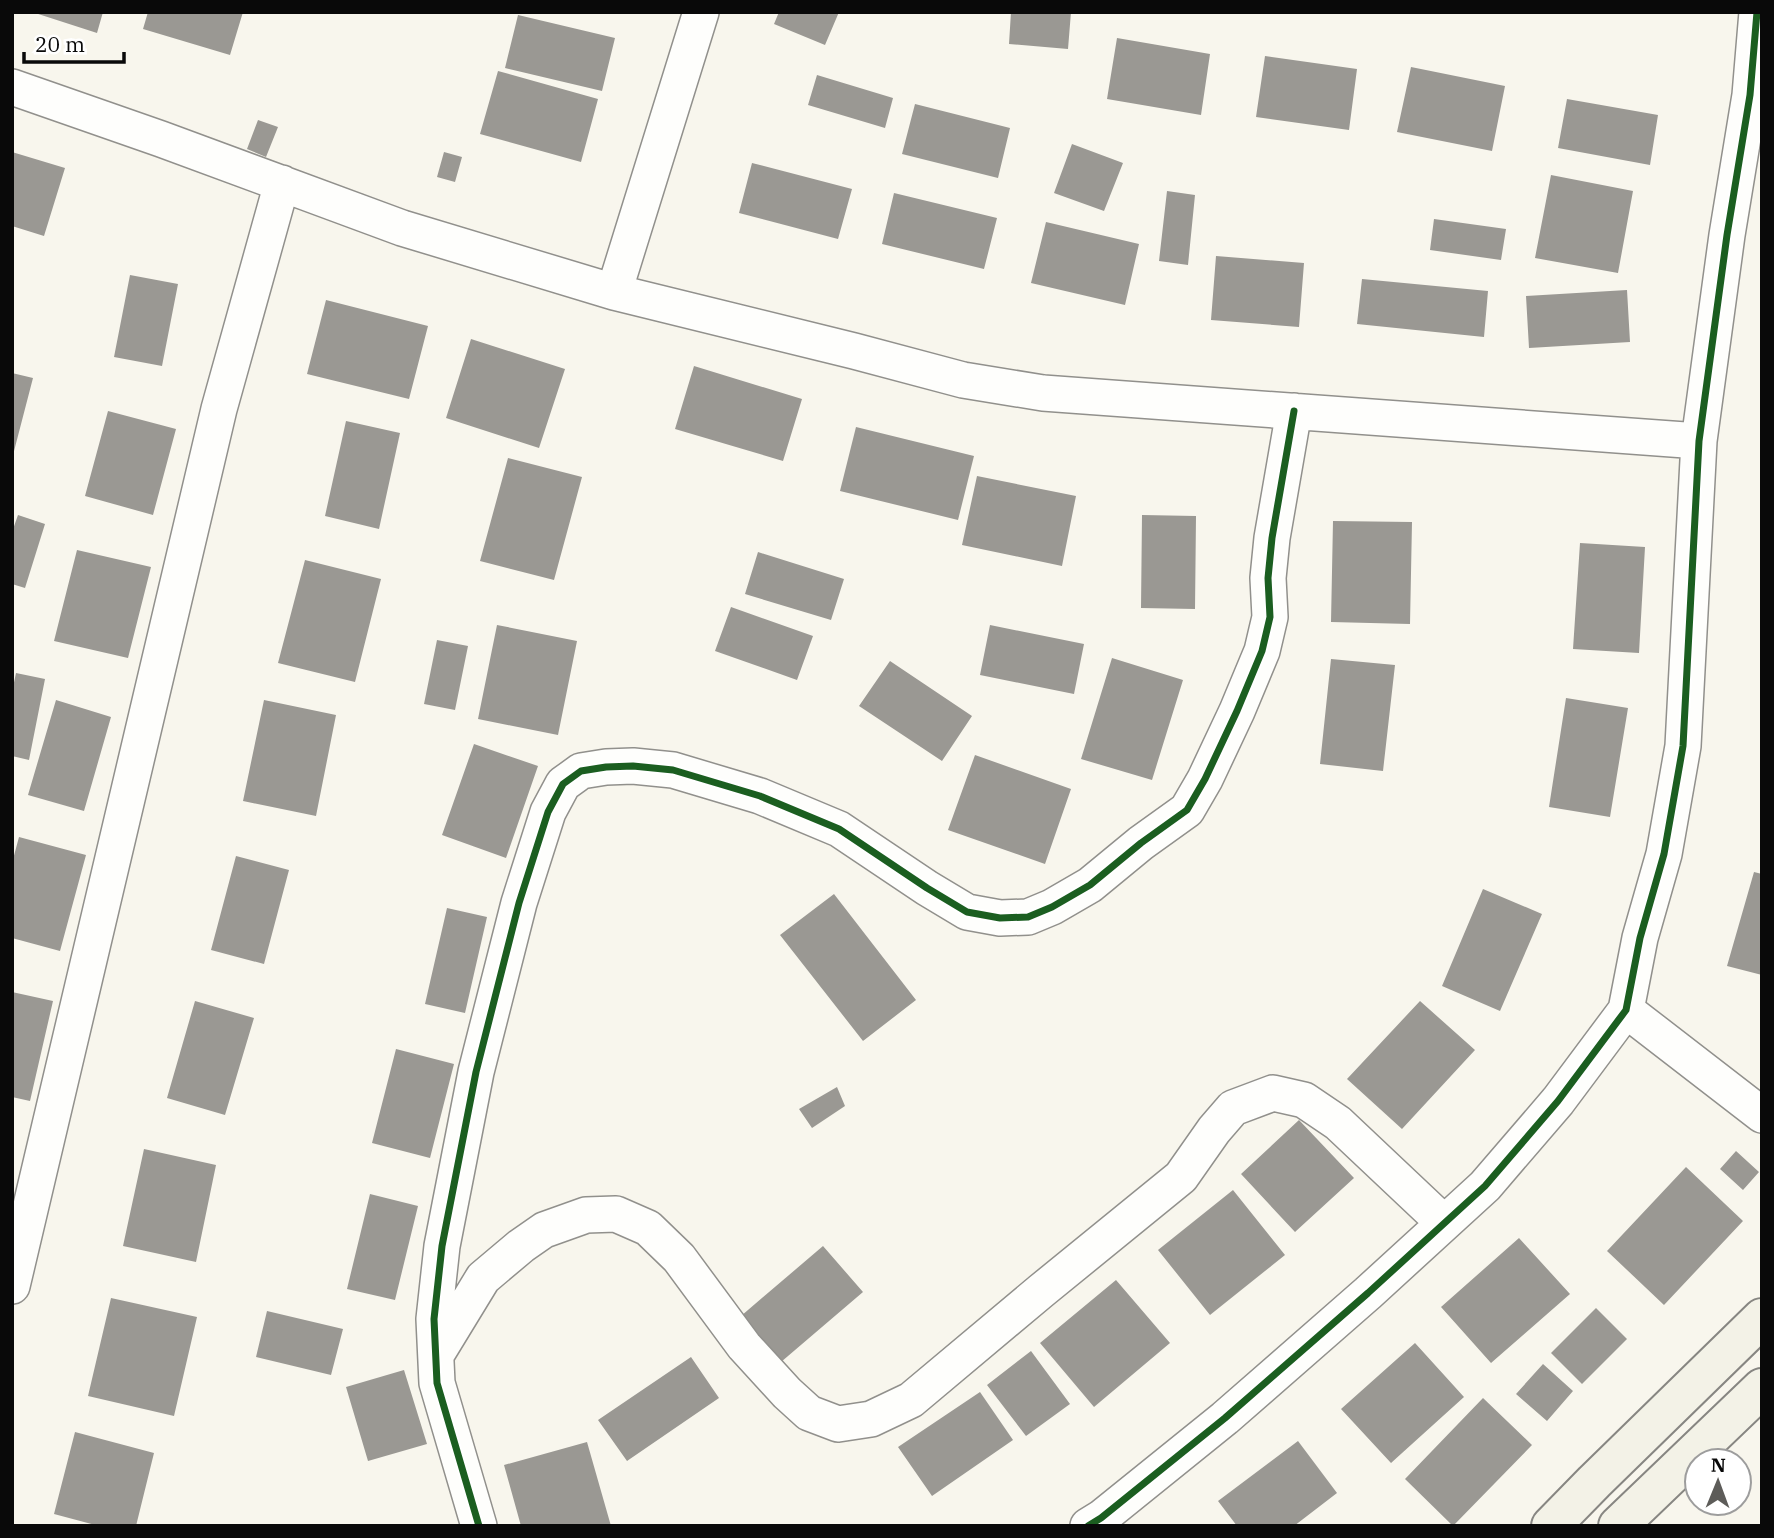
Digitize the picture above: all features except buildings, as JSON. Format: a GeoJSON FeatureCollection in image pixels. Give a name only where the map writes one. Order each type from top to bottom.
{"type":"FeatureCollection","features":[{"type":"Feature","properties":{"kind":"main road"},"geometry":{"type":"LineString","coordinates":[[1551,1526],[1762,1318]]}},
{"type":"Feature","properties":{"kind":"main road"},"geometry":{"type":"LineString","coordinates":[[1618,1526],[1762,1388]]}},
{"type":"Feature","properties":{"kind":"street"},"geometry":{"type":"LineString","coordinates":[[614,292],[701,12]]}},
{"type":"Feature","properties":{"kind":"street"},"geometry":{"type":"LineString","coordinates":[[1088,1526],[1225,1418],[1485,1186],[1558,1101],[1626,1010],[1640,938],[1664,854],[1683,746],[1699,440],[1727,235],[1750,95],[1757,12]]}},
{"type":"Feature","properties":{"kind":"street"},"geometry":{"type":"LineString","coordinates":[[12,87],[402,228],[614,292],[963,380],[1043,393],[1699,440]]}},
{"type":"Feature","properties":{"kind":"street"},"geometry":{"type":"LineString","coordinates":[[12,1286],[219,409],[282,183]]}},
{"type":"Feature","properties":{"kind":"street"},"geometry":{"type":"LineString","coordinates":[[479,1526],[438,1383],[434,1319],[442,1247],[476,1072],[519,903],[548,813],[564,784],[581,771],[606,767],[633,766],[673,770],[760,796],[839,828],[967,912],[1000,918],[1028,917],[1052,907],[1090,886],[1141,843],[1187,810],[1205,779],[1262,651],[1270,617],[1268,578],[1272,538],[1294,411]]}},
{"type":"Feature","properties":{"kind":"street"},"geometry":{"type":"LineString","coordinates":[[1626,1010],[1762,1115]]}},
{"type":"Feature","properties":{"kind":"street"},"geometry":{"type":"LineString","coordinates":[[436,1355],[482,1278],[521,1246],[544,1230],[586,1215],[615,1214],[648,1228],[679,1258],[744,1346],[809,1413],[838,1424],[871,1419],[911,1400],[1181,1177],[1233,1108],[1273,1093],[1304,1100],[1338,1123],[1444,1223]]}},
{"type":"Feature","properties":{"kind":"cycle path"},"geometry":{"type":"LineString","coordinates":[[1088,1526],[1225,1418],[1485,1186],[1558,1101],[1626,1010],[1640,938],[1664,854],[1683,746],[1699,441],[1727,235],[1750,95],[1757,12]]}},
{"type":"Feature","properties":{"kind":"cycle path"},"geometry":{"type":"LineString","coordinates":[[479,1526],[437,1383],[434,1319],[442,1246],[476,1072],[519,903],[548,812],[563,784],[581,771],[606,767],[633,766],[673,770],[760,796],[839,829],[967,912],[1000,918],[1028,917],[1052,907],[1090,885],[1187,810],[1205,779],[1262,651],[1270,617],[1268,578],[1272,538],[1294,411]]}}]}
